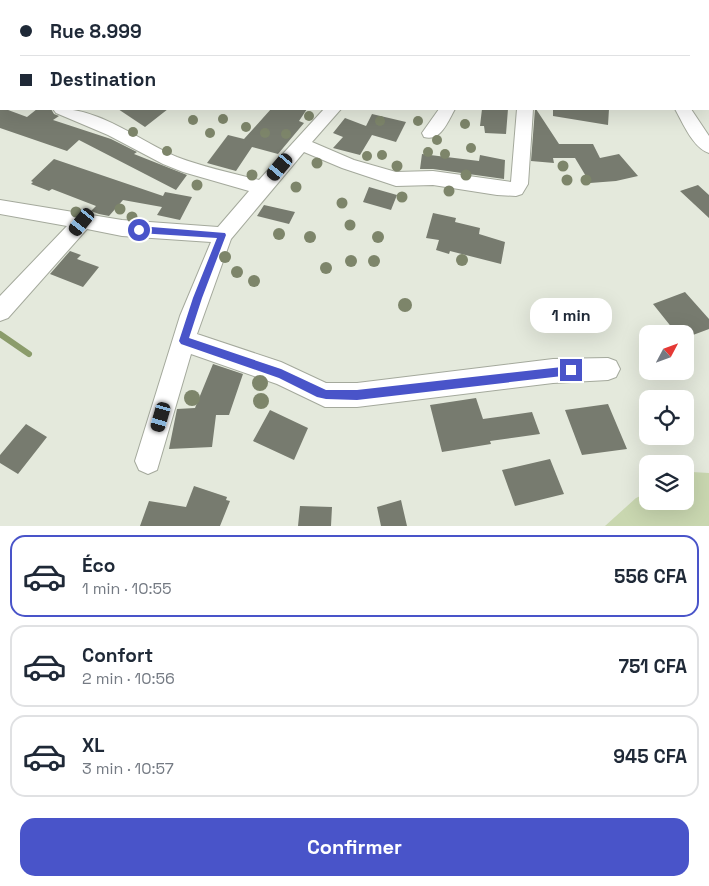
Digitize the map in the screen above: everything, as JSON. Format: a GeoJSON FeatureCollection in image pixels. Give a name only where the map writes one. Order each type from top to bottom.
{"type":"FeatureCollection","features":[{"type":"Feature","properties":{"kind":"street"},"geometry":{"type":"LineString","coordinates":[[63,110],[114,131],[169,160],[189,168],[262,188]]}},
{"type":"Feature","properties":{"kind":"street"},"geometry":{"type":"LineString","coordinates":[[148,461],[198,298],[222,235],[332,110]]}},
{"type":"Feature","properties":{"kind":"street"},"geometry":{"type":"LineString","coordinates":[[430,133],[438,125],[446,110]]}},
{"type":"Feature","properties":{"kind":"street"},"geometry":{"type":"LineString","coordinates":[[301,144],[348,164],[396,179],[439,178],[497,188],[516,189],[519,184],[525,110]]}},
{"type":"Feature","properties":{"kind":"street"},"geometry":{"type":"LineString","coordinates":[[684,110],[695,130],[709,147]]}},
{"type":"Feature","properties":{"kind":"street"},"geometry":{"type":"LineString","coordinates":[[0,207],[122,228],[222,235]]}},
{"type":"Feature","properties":{"kind":"street"},"geometry":{"type":"LineString","coordinates":[[0,311],[82,222]]}},
{"type":"Feature","properties":{"kind":"street"},"geometry":{"type":"LineString","coordinates":[[184,341],[281,374],[326,395],[357,395],[553,371],[608,369]]}},
{"type":"Feature","properties":{"kind":"green space"},"geometry":{"type":"Polygon","coordinates":[[[694,472],[709,473],[709,526],[605,526],[639,497],[639,510],[694,510],[694,472]]]}},
{"type":"Feature","properties":{"kind":"building"},"geometry":{"type":"Polygon","coordinates":[[[0,110],[8,110],[27,117],[36,110],[52,110],[54,114],[59,116],[53,120],[111,139],[137,152],[134,154],[187,175],[176,190],[79,140],[67,151],[0,128],[0,110]]]}},
{"type":"Feature","properties":{"kind":"building"},"geometry":{"type":"Polygon","coordinates":[[[120,110],[167,110],[145,127],[120,110]]]}},
{"type":"Feature","properties":{"kind":"building"},"geometry":{"type":"Polygon","coordinates":[[[270,110],[306,110],[299,121],[304,123],[278,154],[252,147],[236,171],[207,163],[228,135],[244,139],[270,110]]]}},
{"type":"Feature","properties":{"kind":"building"},"geometry":{"type":"Polygon","coordinates":[[[482,110],[508,110],[506,134],[485,133],[484,126],[480,126],[482,110]]]}},
{"type":"Feature","properties":{"kind":"building"},"geometry":{"type":"Polygon","coordinates":[[[535,110],[537,110],[559,144],[593,144],[600,158],[619,154],[638,176],[616,181],[590,183],[575,158],[553,158],[554,163],[531,161],[535,110]]]}},
{"type":"Feature","properties":{"kind":"building"},"geometry":{"type":"Polygon","coordinates":[[[553,110],[609,110],[608,125],[553,116],[553,110]]]}},
{"type":"Feature","properties":{"kind":"building"},"geometry":{"type":"Polygon","coordinates":[[[372,114],[406,122],[396,142],[372,135],[360,155],[333,148],[343,137],[333,133],[345,118],[366,126],[372,114]]]}},
{"type":"Feature","properties":{"kind":"building"},"geometry":{"type":"Polygon","coordinates":[[[422,154],[479,161],[480,155],[505,160],[504,179],[433,169],[420,169],[422,154]]]}},
{"type":"Feature","properties":{"kind":"building"},"geometry":{"type":"Polygon","coordinates":[[[54,159],[163,196],[165,192],[192,197],[180,220],[157,215],[162,207],[123,200],[109,216],[99,214],[91,211],[96,206],[52,189],[49,191],[31,184],[33,182],[31,181],[54,159]]]}},
{"type":"Feature","properties":{"kind":"building"},"geometry":{"type":"Polygon","coordinates":[[[698,185],[709,195],[709,218],[680,191],[698,185]]]}},
{"type":"Feature","properties":{"kind":"building"},"geometry":{"type":"Polygon","coordinates":[[[369,187],[397,195],[391,210],[363,202],[369,187]]]}},
{"type":"Feature","properties":{"kind":"building"},"geometry":{"type":"Polygon","coordinates":[[[264,205],[295,212],[289,224],[257,216],[264,205]]]}},
{"type":"Feature","properties":{"kind":"building"},"geometry":{"type":"Polygon","coordinates":[[[433,213],[456,218],[455,222],[480,228],[479,234],[505,242],[501,264],[450,251],[449,254],[436,250],[439,240],[426,238],[433,213]]]}},
{"type":"Feature","properties":{"kind":"building"},"geometry":{"type":"Polygon","coordinates":[[[70,251],[81,255],[77,259],[99,267],[83,287],[50,274],[70,251]]]}},
{"type":"Feature","properties":{"kind":"building"},"geometry":{"type":"Polygon","coordinates":[[[685,292],[709,319],[709,329],[694,335],[694,325],[670,325],[653,304],[685,292]]]}},
{"type":"Feature","properties":{"kind":"building"},"geometry":{"type":"Polygon","coordinates":[[[213,364],[243,374],[229,415],[216,415],[212,447],[169,449],[177,409],[195,408],[213,364]]]}},
{"type":"Feature","properties":{"kind":"building"},"geometry":{"type":"Polygon","coordinates":[[[476,398],[483,419],[532,412],[540,434],[490,441],[491,444],[442,452],[430,405],[476,398]]]}},
{"type":"Feature","properties":{"kind":"building"},"geometry":{"type":"Polygon","coordinates":[[[608,404],[627,449],[582,455],[565,410],[608,404]]]}},
{"type":"Feature","properties":{"kind":"building"},"geometry":{"type":"Polygon","coordinates":[[[270,410],[308,428],[294,460],[253,441],[270,410]]]}},
{"type":"Feature","properties":{"kind":"building"},"geometry":{"type":"Polygon","coordinates":[[[26,424],[47,437],[18,474],[0,463],[0,455],[26,424]]]}},
{"type":"Feature","properties":{"kind":"building"},"geometry":{"type":"Polygon","coordinates":[[[550,459],[564,494],[515,506],[502,470],[550,459]]]}},
{"type":"Feature","properties":{"kind":"building"},"geometry":{"type":"Polygon","coordinates":[[[194,486],[227,497],[226,500],[230,501],[220,526],[140,526],[149,501],[186,507],[194,486]]]}},
{"type":"Feature","properties":{"kind":"building"},"geometry":{"type":"Polygon","coordinates":[[[401,500],[407,526],[381,526],[377,507],[401,500]]]}},
{"type":"Feature","properties":{"kind":"building"},"geometry":{"type":"Polygon","coordinates":[[[300,506],[332,507],[331,526],[298,526],[300,506]]]}},
{"type":"Feature","properties":{"kind":"waterway"},"geometry":{"type":"LineString","coordinates":[[0,334],[29,354]]}},
{"type":"Feature","properties":{"kind":"route"},"geometry":{"type":"LineString","coordinates":[[139,230],[222,235],[191,316],[184,341],[281,374],[326,395],[357,395],[571,370]]}}]}
